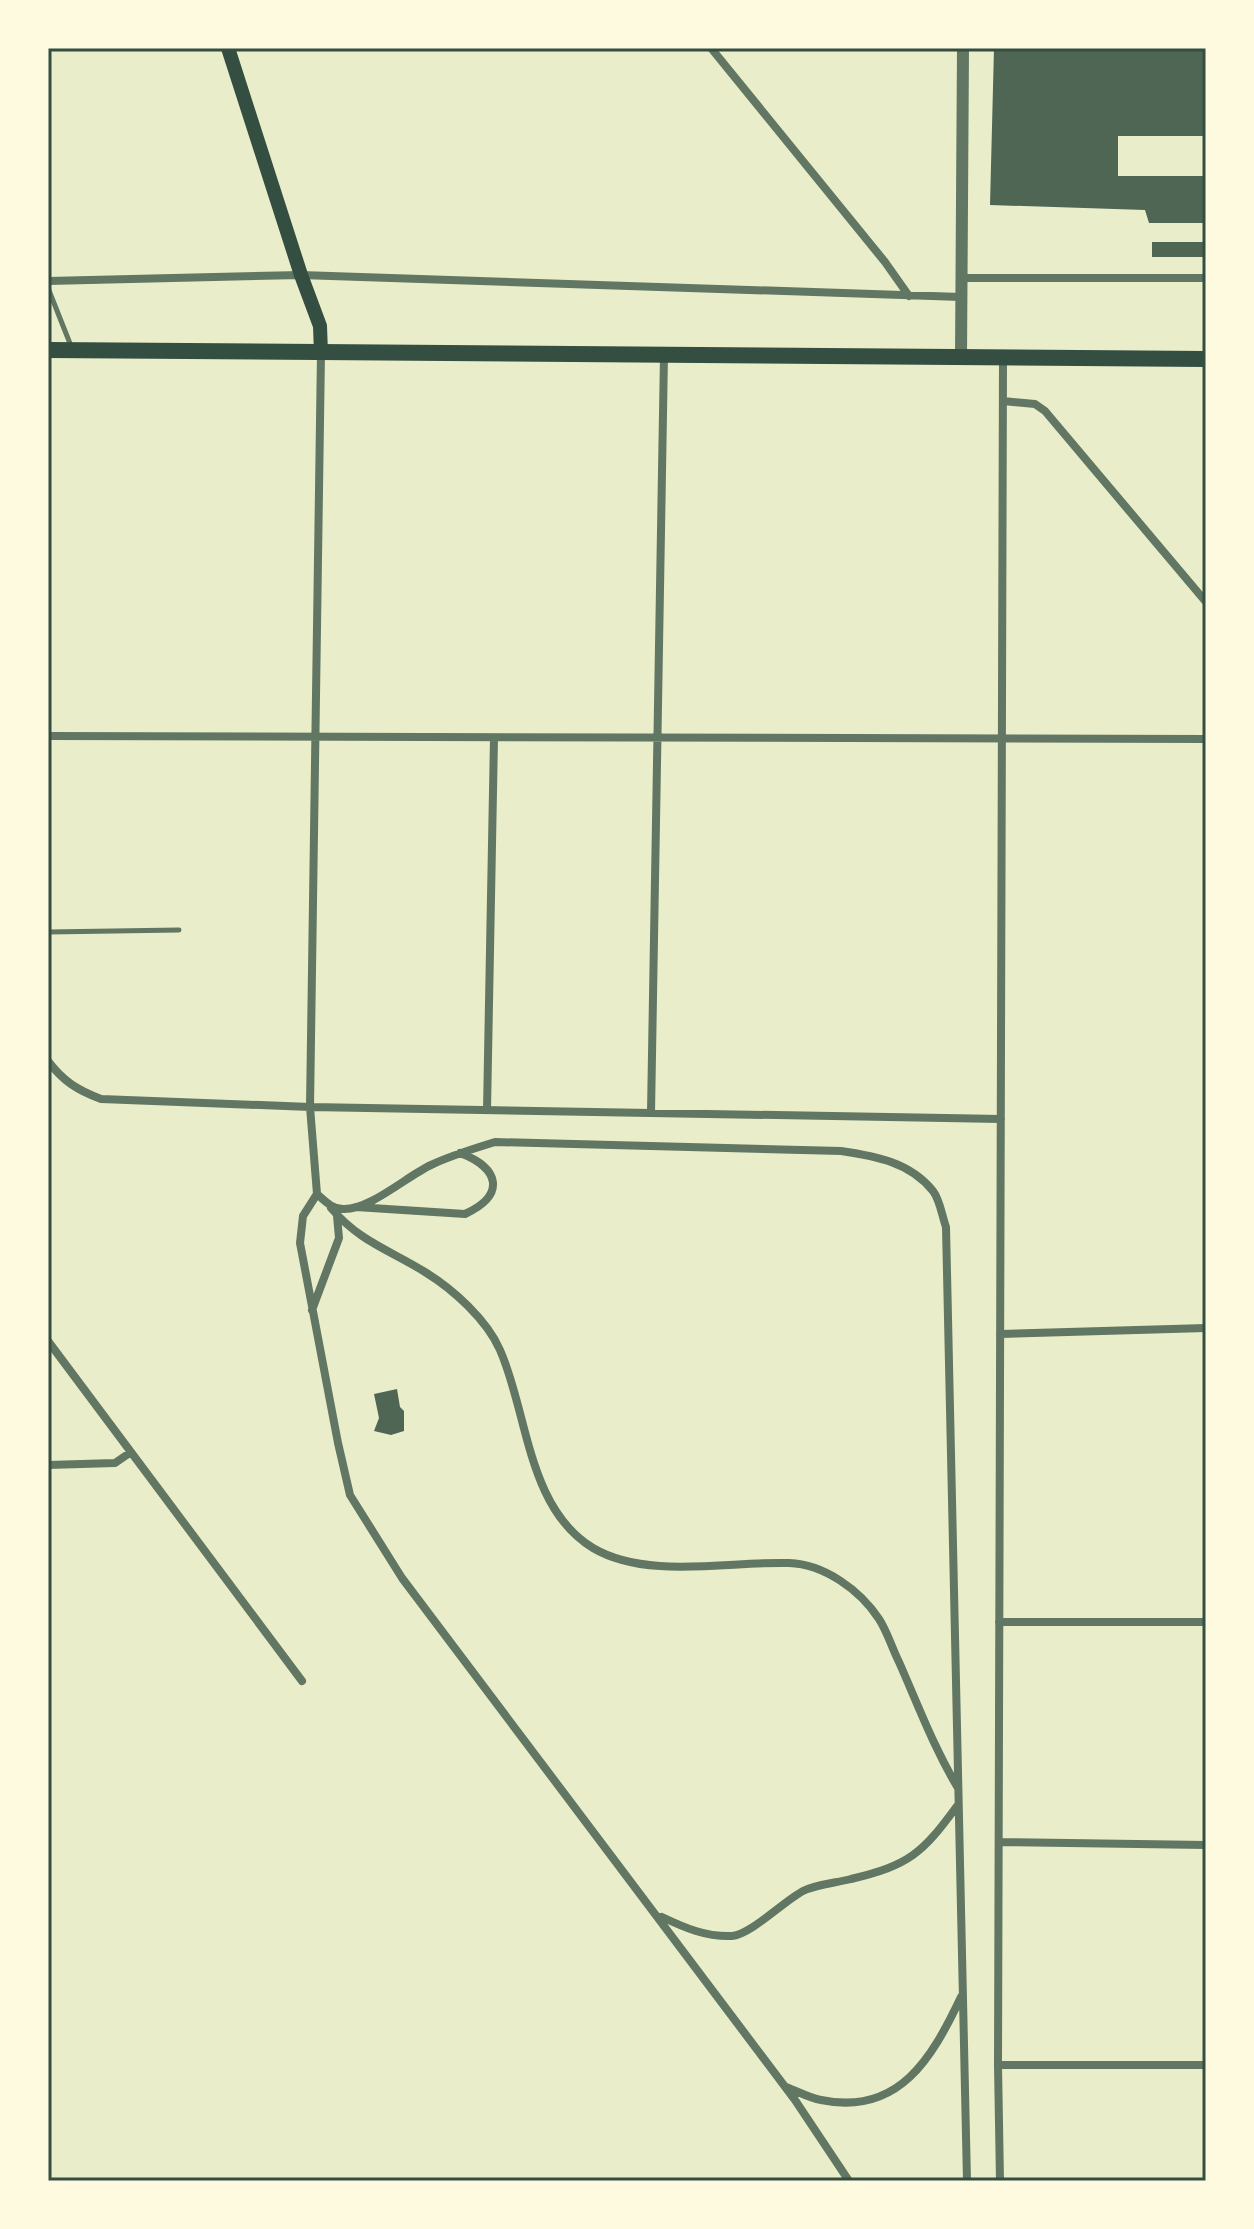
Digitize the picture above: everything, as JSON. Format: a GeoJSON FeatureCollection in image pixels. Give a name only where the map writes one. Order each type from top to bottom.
{"type":"FeatureCollection","features":[{"type":"Feature","properties":{"kind":"highway"},"geometry":{"type":"LineString","coordinates":[[48,350],[1206,359]]}},
{"type":"Feature","properties":{"kind":"main road"},"geometry":{"type":"LineString","coordinates":[[228,48],[320,326],[321,353]]}},
{"type":"Feature","properties":{"kind":"street"},"geometry":{"type":"LineString","coordinates":[[711,48],[885,262],[909,296]]}},
{"type":"Feature","properties":{"kind":"street"},"geometry":{"type":"LineString","coordinates":[[961,357],[963,48]]}},
{"type":"Feature","properties":{"kind":"street"},"geometry":{"type":"LineString","coordinates":[[48,281],[301,275],[961,297]]}},
{"type":"Feature","properties":{"kind":"street"},"geometry":{"type":"LineString","coordinates":[[961,278],[1206,278]]}},
{"type":"Feature","properties":{"kind":"street"},"geometry":{"type":"LineString","coordinates":[[321,353],[310,1107],[317,1194],[303,1216],[300,1243],[350,1495],[402,1578],[658,1915],[785,2087],[849,2181]]}},
{"type":"Feature","properties":{"kind":"street"},"geometry":{"type":"LineString","coordinates":[[651,1113],[664,355]]}},
{"type":"Feature","properties":{"kind":"street"},"geometry":{"type":"LineString","coordinates":[[1000,2181],[1003,357]]}},
{"type":"Feature","properties":{"kind":"street"},"geometry":{"type":"LineString","coordinates":[[1003,401],[1035,404],[1045,411],[1206,602]]}},
{"type":"Feature","properties":{"kind":"street"},"geometry":{"type":"LineString","coordinates":[[48,736],[1206,739]]}},
{"type":"Feature","properties":{"kind":"street"},"geometry":{"type":"LineString","coordinates":[[487,1110],[494,738]]}},
{"type":"Feature","properties":{"kind":"street"},"geometry":{"type":"LineString","coordinates":[[48,1061],[62,1080],[101,1099],[310,1107],[1001,1119]]}},
{"type":"Feature","properties":{"kind":"street"},"geometry":{"type":"LineString","coordinates":[[355,1207],[428,1167],[495,1142],[841,1151],[882,1157],[916,1174],[935,1193],[946,1227],[967,2181]]}},
{"type":"Feature","properties":{"kind":"street"},"geometry":{"type":"LineString","coordinates":[[328,1205],[341,1209],[355,1207],[465,1214],[481,1207],[491,1198],[494,1186],[478,1160],[459,1153]]}},
{"type":"Feature","properties":{"kind":"street"},"geometry":{"type":"LineString","coordinates":[[317,1194],[366,1241],[428,1273],[479,1318],[500,1348],[543,1489],[564,1522],[592,1548],[619,1559],[643,1564],[699,1566],[792,1562],[830,1574],[852,1588],[879,1619],[927,1724],[935,1749],[958,1789]]}},
{"type":"Feature","properties":{"kind":"street"},"geometry":{"type":"LineString","coordinates":[[312,1310],[339,1238],[337,1214]]}},
{"type":"Feature","properties":{"kind":"street"},"geometry":{"type":"LineString","coordinates":[[1000,1334],[1206,1328]]}},
{"type":"Feature","properties":{"kind":"street"},"geometry":{"type":"LineString","coordinates":[[48,1341],[302,1681]]}},
{"type":"Feature","properties":{"kind":"street"},"geometry":{"type":"LineString","coordinates":[[48,1465],[115,1463],[131,1452]]}},
{"type":"Feature","properties":{"kind":"street"},"geometry":{"type":"LineString","coordinates":[[999,1622],[1206,1622]]}},
{"type":"Feature","properties":{"kind":"street"},"geometry":{"type":"LineString","coordinates":[[658,1915],[697,1934],[735,1936],[760,1923],[775,1908],[807,1889],[893,1868],[923,1848],[959,1804]]}},
{"type":"Feature","properties":{"kind":"street"},"geometry":{"type":"LineString","coordinates":[[999,1842],[1206,1845]]}},
{"type":"Feature","properties":{"kind":"street"},"geometry":{"type":"LineString","coordinates":[[785,2087],[821,2100],[867,2102],[895,2091],[925,2062],[941,2039],[963,1993]]}},
{"type":"Feature","properties":{"kind":"street"},"geometry":{"type":"LineString","coordinates":[[998,2065],[1206,2065]]}},
{"type":"Feature","properties":{"kind":"lane"},"geometry":{"type":"LineString","coordinates":[[48,288],[73,350]]}},
{"type":"Feature","properties":{"kind":"lane"},"geometry":{"type":"LineString","coordinates":[[48,932],[179,930]]}},
{"type":"Feature","properties":{"kind":"building"},"geometry":{"type":"Polygon","coordinates":[[[994,48],[1206,48],[1206,136],[1118,136],[1118,176],[1206,176],[1206,223],[1149,223],[1145,210],[990,205],[994,48]]]}},
{"type":"Feature","properties":{"kind":"building"},"geometry":{"type":"Polygon","coordinates":[[[1152,242],[1206,242],[1206,257],[1152,257],[1152,242]]]}},
{"type":"Feature","properties":{"kind":"building"},"geometry":{"type":"Polygon","coordinates":[[[397,1389],[400,1407],[404,1411],[404,1431],[391,1435],[374,1431],[379,1418],[374,1394],[397,1389]]]}}]}
